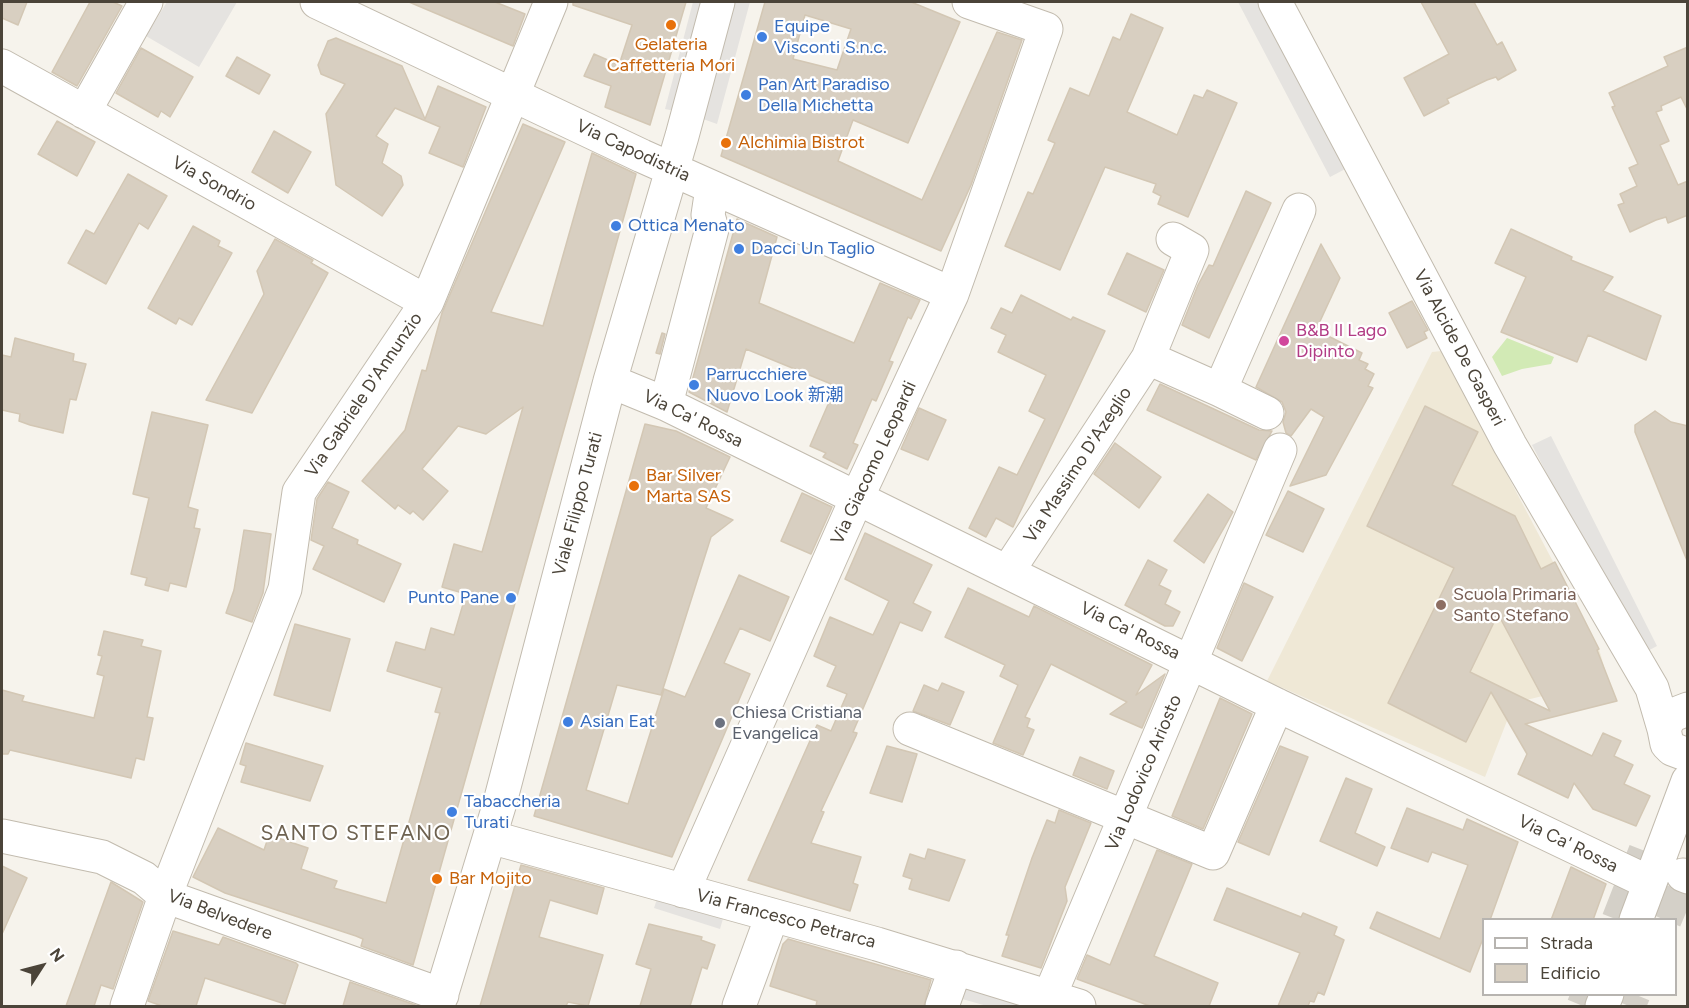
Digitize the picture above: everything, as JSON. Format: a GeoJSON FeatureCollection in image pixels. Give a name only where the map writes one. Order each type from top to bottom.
{"type":"FeatureCollection","features":[{"type":"Feature","properties":{"kind":"street"},"geometry":{"type":"LineString","coordinates":[[84,112],[146,2]]}},
{"type":"Feature","properties":{"kind":"street","name":"Via Capodistria"},"geometry":{"type":"LineString","coordinates":[[317,2],[670,169],[952,294]]}},
{"type":"Feature","properties":{"kind":"street","name":"Via Gabriele D'Annunzio"},"geometry":{"type":"LineString","coordinates":[[127,1006],[165,896],[285,589],[299,492],[320,456],[427,302],[551,2]]}},
{"type":"Feature","properties":{"kind":"street","name":"Viale Filippo Turati"},"geometry":{"type":"LineString","coordinates":[[440,1001],[490,837],[610,381],[718,2]]}},
{"type":"Feature","properties":{"kind":"street","name":"Via Giacomo Leopardi"},"geometry":{"type":"LineString","coordinates":[[683,891],[856,500],[952,294],[1046,29],[969,2]]}},
{"type":"Feature","properties":{"kind":"street","name":"Via Alcide De Gasperi"},"geometry":{"type":"LineString","coordinates":[[1275,2],[1510,445],[1652,688],[1682,746]]}},
{"type":"Feature","properties":{"kind":"street","name":"Via Sondrio"},"geometry":{"type":"LineString","coordinates":[[2,66],[427,302]]}},
{"type":"Feature","properties":{"kind":"street"},"geometry":{"type":"LineString","coordinates":[[666,404],[712,230],[708,215],[712,188]]}},
{"type":"Feature","properties":{"kind":"street"},"geometry":{"type":"LineString","coordinates":[[1220,390],[1299,210]]}},
{"type":"Feature","properties":{"kind":"street","name":"Via Massimo D'Azeglio"},"geometry":{"type":"LineString","coordinates":[[1008,571],[1148,358],[1192,250],[1173,239]]}},
{"type":"Feature","properties":{"kind":"street"},"geometry":{"type":"LineString","coordinates":[[1148,358],[1268,413]]}},
{"type":"Feature","properties":{"kind":"street","name":"Via Ca' Rossa"},"geometry":{"type":"LineString","coordinates":[[610,381],[666,404],[856,500],[1008,571],[1277,705],[1671,874]]}},
{"type":"Feature","properties":{"kind":"street","name":"Via Lodovico Ariosto"},"geometry":{"type":"LineString","coordinates":[[1065,1001],[1125,818],[1280,450]]}},
{"type":"Feature","properties":{"kind":"street"},"geometry":{"type":"LineString","coordinates":[[910,729],[1213,853],[1277,705]]}},
{"type":"Feature","properties":{"kind":"street"},"geometry":{"type":"LineString","coordinates":[[1638,918],[1671,874],[1682,746]]}},
{"type":"Feature","properties":{"kind":"street","name":"Via Belvedere"},"geometry":{"type":"LineString","coordinates":[[2,836],[102,857],[144,878],[165,896],[440,1001]]}},
{"type":"Feature","properties":{"kind":"street","name":"Via Francesco Petrarca"},"geometry":{"type":"LineString","coordinates":[[490,837],[956,967],[1065,1001]]}},
{"type":"Feature","properties":{"kind":"street"},"geometry":{"type":"LineString","coordinates":[[739,1006],[778,918]]}},
{"type":"Feature","properties":{"kind":"street"},"geometry":{"type":"LineString","coordinates":[[754,1006],[778,918]]}},
{"type":"Feature","properties":{"kind":"street"},"geometry":{"type":"LineString","coordinates":[[942,1006],[956,967]]}},
{"type":"Feature","properties":{"kind":"shaded area"},"geometry":{"type":"Polygon","coordinates":[[[167,2],[237,2],[199,67],[146,36],[167,2]]]}},
{"type":"Feature","properties":{"kind":"shaded area"},"geometry":{"type":"Polygon","coordinates":[[[693,2],[705,2],[675,111],[665,109],[693,2]]]}},
{"type":"Feature","properties":{"kind":"shaded area"},"geometry":{"type":"Polygon","coordinates":[[[735,2],[750,2],[717,124],[703,119],[735,2]]]}},
{"type":"Feature","properties":{"kind":"shaded area"},"geometry":{"type":"Polygon","coordinates":[[[1238,2],[1265,2],[1351,166],[1330,177],[1238,2]]]}},
{"type":"Feature","properties":{"kind":"shaded area","name":"Scuola Primaria Santo Stefano"},"geometry":{"type":"Polygon","coordinates":[[[1442,351],[1599,649],[1608,680],[1514,703],[1485,777],[1267,681],[1432,352],[1442,351]]]}},
{"type":"Feature","properties":{"kind":"shaded area"},"geometry":{"type":"Polygon","coordinates":[[[1551,436],[1657,646],[1640,655],[1532,445],[1551,436]]]}},
{"type":"Feature","properties":{"kind":"shaded area"},"geometry":{"type":"Polygon","coordinates":[[[660,890],[725,912],[720,929],[654,908],[660,890]]]}},
{"type":"Feature","properties":{"kind":"shaded area"},"geometry":{"type":"Polygon","coordinates":[[[962,976],[1036,1006],[987,1006],[955,997],[962,976]]]}},
{"type":"Feature","properties":{"kind":"green space"},"geometry":{"type":"Polygon","coordinates":[[[1507,338],[1554,357],[1551,364],[1522,369],[1502,376],[1492,357],[1507,338]]]}},
{"type":"Feature","properties":{"kind":"building"},"geometry":{"type":"Polygon","coordinates":[[[2,2],[27,2],[18,25],[2,18],[2,2]]]}},
{"type":"Feature","properties":{"kind":"building"},"geometry":{"type":"Polygon","coordinates":[[[90,2],[113,2],[122,6],[77,86],[52,72],[90,2]]]}},
{"type":"Feature","properties":{"kind":"building"},"geometry":{"type":"Polygon","coordinates":[[[409,2],[495,2],[525,14],[513,46],[409,2]]]}},
{"type":"Feature","properties":{"kind":"building"},"geometry":{"type":"Polygon","coordinates":[[[573,2],[686,2],[650,125],[605,107],[611,86],[584,76],[594,54],[619,65],[632,25],[573,5],[573,2]]]}},
{"type":"Feature","properties":{"kind":"building"},"geometry":{"type":"Polygon","coordinates":[[[765,2],[911,2],[960,22],[908,143],[853,120],[838,161],[922,200],[997,32],[1022,40],[971,185],[941,251],[721,156],[765,2]],[[805,15],[793,59],[837,70],[851,29],[805,15]]]}},
{"type":"Feature","properties":{"kind":"building"},"geometry":{"type":"Polygon","coordinates":[[[1421,2],[1474,2],[1497,45],[1502,42],[1516,70],[1498,80],[1496,77],[1487,80],[1447,99],[1449,103],[1424,116],[1404,78],[1449,54],[1421,2]]]}},
{"type":"Feature","properties":{"kind":"building"},"geometry":{"type":"Polygon","coordinates":[[[1131,14],[1163,28],[1127,112],[1177,135],[1194,95],[1203,98],[1207,90],[1237,103],[1188,217],[1158,204],[1161,196],[1153,192],[1156,184],[1105,167],[1060,270],[1005,246],[1028,192],[1033,194],[1055,143],[1048,140],[1070,88],[1089,96],[1113,37],[1120,40],[1131,14]]]}},
{"type":"Feature","properties":{"kind":"building"},"geometry":{"type":"Polygon","coordinates":[[[336,38],[402,66],[425,119],[438,86],[486,107],[463,167],[429,153],[440,127],[395,108],[376,136],[388,144],[382,163],[401,176],[403,185],[382,216],[336,185],[326,114],[345,84],[321,74],[318,65],[328,41],[336,38]]]}},
{"type":"Feature","properties":{"kind":"building"},"geometry":{"type":"Polygon","coordinates":[[[1688,47],[1688,111],[1681,97],[1661,106],[1662,110],[1656,112],[1669,141],[1660,145],[1678,185],[1688,181],[1688,215],[1668,223],[1666,217],[1630,232],[1618,205],[1624,203],[1620,194],[1637,186],[1629,168],[1638,164],[1612,107],[1615,106],[1609,93],[1668,66],[1664,57],[1688,47]]]}},
{"type":"Feature","properties":{"kind":"building"},"geometry":{"type":"Polygon","coordinates":[[[141,48],[193,77],[170,117],[161,111],[158,117],[116,93],[141,48]]]}},
{"type":"Feature","properties":{"kind":"building"},"geometry":{"type":"Polygon","coordinates":[[[237,57],[270,75],[259,94],[226,76],[237,57]]]}},
{"type":"Feature","properties":{"kind":"building"},"geometry":{"type":"Polygon","coordinates":[[[57,121],[95,142],[77,176],[38,154],[57,121]]]}},
{"type":"Feature","properties":{"kind":"building"},"geometry":{"type":"Polygon","coordinates":[[[523,124],[565,142],[491,312],[543,326],[592,153],[636,174],[413,965],[361,946],[363,939],[356,936],[225,893],[193,877],[218,828],[264,850],[269,835],[308,848],[301,869],[337,881],[334,888],[386,903],[440,713],[435,712],[442,688],[387,671],[396,642],[425,650],[431,628],[454,635],[466,594],[442,587],[454,544],[482,552],[523,407],[486,434],[458,426],[422,469],[448,491],[423,520],[413,511],[410,514],[398,505],[395,509],[362,481],[405,430],[422,370],[426,371],[442,313],[523,124]]]}},
{"type":"Feature","properties":{"kind":"building"},"geometry":{"type":"Polygon","coordinates":[[[274,131],[311,152],[288,193],[252,172],[274,131]]]}},
{"type":"Feature","properties":{"kind":"building"},"geometry":{"type":"Polygon","coordinates":[[[128,174],[167,196],[148,229],[139,223],[106,284],[68,263],[86,230],[94,234],[128,174]]]}},
{"type":"Feature","properties":{"kind":"building"},"geometry":{"type":"Polygon","coordinates":[[[1246,191],[1271,203],[1209,338],[1182,325],[1198,285],[1209,265],[1213,266],[1246,191]]]}},
{"type":"Feature","properties":{"kind":"building"},"geometry":{"type":"Polygon","coordinates":[[[737,219],[777,237],[759,303],[854,343],[880,283],[920,300],[911,319],[908,317],[889,361],[893,362],[876,401],[872,399],[853,443],[858,445],[847,469],[823,457],[826,453],[810,446],[836,386],[746,349],[727,412],[689,392],[737,219]]]}},
{"type":"Feature","properties":{"kind":"building"},"geometry":{"type":"Polygon","coordinates":[[[193,226],[220,241],[218,246],[232,253],[192,325],[179,318],[176,324],[148,308],[193,226]]]}},
{"type":"Feature","properties":{"kind":"building"},"geometry":{"type":"Polygon","coordinates":[[[1511,229],[1572,257],[1571,260],[1613,277],[1603,291],[1661,316],[1646,360],[1588,335],[1577,362],[1501,332],[1526,277],[1495,263],[1511,229]]]}},
{"type":"Feature","properties":{"kind":"building"},"geometry":{"type":"Polygon","coordinates":[[[275,239],[313,260],[311,263],[328,273],[252,413],[206,400],[264,294],[257,271],[275,239]]]}},
{"type":"Feature","properties":{"kind":"building"},"geometry":{"type":"Polygon","coordinates":[[[1321,244],[1340,278],[1316,330],[1362,353],[1359,360],[1368,364],[1365,369],[1374,374],[1368,386],[1373,388],[1326,475],[1290,486],[1324,417],[1311,409],[1291,436],[1286,433],[1283,422],[1286,412],[1282,402],[1256,387],[1321,244]]]}},
{"type":"Feature","properties":{"kind":"building"},"geometry":{"type":"Polygon","coordinates":[[[1127,253],[1164,270],[1146,312],[1108,294],[1127,253]]]}},
{"type":"Feature","properties":{"kind":"building"},"geometry":{"type":"Polygon","coordinates":[[[1021,295],[1071,320],[1073,317],[1105,331],[1013,527],[996,518],[986,537],[969,528],[999,467],[1017,475],[1045,419],[1029,411],[1046,375],[998,352],[1006,335],[991,328],[1001,308],[1012,313],[1021,295]]]}},
{"type":"Feature","properties":{"kind":"building"},"geometry":{"type":"Polygon","coordinates":[[[1412,301],[1428,330],[1424,332],[1427,338],[1407,348],[1389,313],[1412,301]]]}},
{"type":"Feature","properties":{"kind":"building"},"geometry":{"type":"Polygon","coordinates":[[[662,333],[665,334],[660,354],[656,353],[662,333]]]}},
{"type":"Feature","properties":{"kind":"building"},"geometry":{"type":"Polygon","coordinates":[[[15,338],[74,354],[73,361],[86,364],[76,400],[70,399],[63,433],[19,421],[20,414],[2,410],[2,355],[11,357],[15,338]]]}},
{"type":"Feature","properties":{"kind":"building"},"geometry":{"type":"Polygon","coordinates":[[[1160,384],[1259,430],[1272,431],[1256,460],[1147,410],[1160,384]]]}},
{"type":"Feature","properties":{"kind":"building"},"geometry":{"type":"Polygon","coordinates":[[[1425,406],[1478,432],[1452,485],[1515,516],[1541,569],[1555,562],[1599,649],[1597,650],[1617,701],[1525,724],[1592,756],[1603,733],[1621,741],[1614,756],[1633,765],[1624,784],[1650,796],[1636,826],[1593,809],[1574,783],[1568,798],[1518,774],[1527,754],[1491,692],[1466,742],[1388,703],[1454,568],[1367,526],[1425,406]],[[1498,614],[1470,672],[1550,711],[1498,614]]]}},
{"type":"Feature","properties":{"kind":"building"},"geometry":{"type":"Polygon","coordinates":[[[919,408],[946,420],[928,460],[901,449],[919,408]]]}},
{"type":"Feature","properties":{"kind":"building"},"geometry":{"type":"Polygon","coordinates":[[[1655,411],[1671,422],[1688,426],[1688,563],[1635,432],[1635,425],[1655,411]]]}},
{"type":"Feature","properties":{"kind":"building"},"geometry":{"type":"Polygon","coordinates":[[[152,412],[208,425],[188,507],[198,510],[194,528],[200,529],[186,587],[170,583],[168,591],[145,585],[147,578],[131,574],[149,498],[133,494],[152,412]]]}},
{"type":"Feature","properties":{"kind":"building"},"geometry":{"type":"Polygon","coordinates":[[[645,424],[676,431],[730,457],[706,508],[733,520],[711,537],[661,695],[617,685],[586,790],[628,804],[664,689],[685,697],[739,575],[789,597],[770,641],[740,628],[724,663],[750,674],[672,857],[534,816],[645,424]]]}},
{"type":"Feature","properties":{"kind":"building"},"geometry":{"type":"Polygon","coordinates":[[[1115,443],[1161,477],[1139,508],[1094,474],[1115,443]]]}},
{"type":"Feature","properties":{"kind":"building"},"geometry":{"type":"Polygon","coordinates":[[[328,482],[349,492],[332,528],[358,540],[357,544],[401,564],[384,602],[313,569],[324,546],[311,540],[317,499],[328,482]]]}},
{"type":"Feature","properties":{"kind":"building"},"geometry":{"type":"Polygon","coordinates":[[[1288,491],[1324,509],[1303,552],[1266,535],[1288,491]]]}},
{"type":"Feature","properties":{"kind":"building"},"geometry":{"type":"Polygon","coordinates":[[[802,493],[832,507],[811,554],[781,541],[802,493]]]}},
{"type":"Feature","properties":{"kind":"building"},"geometry":{"type":"Polygon","coordinates":[[[1208,494],[1233,512],[1204,563],[1174,541],[1208,494]]]}},
{"type":"Feature","properties":{"kind":"building"},"geometry":{"type":"Polygon","coordinates":[[[244,530],[271,534],[263,593],[252,622],[226,613],[234,590],[244,530]]]}},
{"type":"Feature","properties":{"kind":"building"},"geometry":{"type":"Polygon","coordinates":[[[865,533],[932,565],[913,603],[931,612],[922,631],[900,622],[853,732],[857,733],[856,736],[821,811],[824,812],[811,843],[861,857],[853,883],[858,885],[850,911],[748,880],[817,725],[831,731],[847,694],[827,686],[836,666],[814,656],[830,617],[873,635],[889,601],[845,579],[865,533]]]}},
{"type":"Feature","properties":{"kind":"building"},"geometry":{"type":"Polygon","coordinates":[[[1148,560],[1167,570],[1159,585],[1171,591],[1165,604],[1180,612],[1173,626],[1165,626],[1125,605],[1148,560]]]}},
{"type":"Feature","properties":{"kind":"building"},"geometry":{"type":"Polygon","coordinates":[[[1244,583],[1273,597],[1242,661],[1217,648],[1244,583]]]}},
{"type":"Feature","properties":{"kind":"building"},"geometry":{"type":"Polygon","coordinates":[[[968,588],[1029,617],[1034,606],[1152,665],[1136,695],[1165,674],[1142,728],[1110,714],[1127,702],[1051,664],[1025,717],[1030,719],[1027,727],[1034,730],[1023,755],[993,743],[1018,685],[1000,676],[1005,665],[945,637],[968,588]]]}},
{"type":"Feature","properties":{"kind":"building"},"geometry":{"type":"Polygon","coordinates":[[[295,624],[350,639],[330,711],[274,695],[295,624]]]}},
{"type":"Feature","properties":{"kind":"building"},"geometry":{"type":"Polygon","coordinates":[[[104,631],[143,640],[141,646],[161,651],[147,717],[153,718],[144,760],[136,758],[131,778],[10,750],[8,754],[2,754],[2,690],[24,696],[22,701],[94,718],[104,676],[97,674],[102,656],[98,655],[104,631]]]}},
{"type":"Feature","properties":{"kind":"building"},"geometry":{"type":"Polygon","coordinates":[[[942,683],[964,692],[950,725],[913,711],[924,685],[938,691],[942,683]]]}},
{"type":"Feature","properties":{"kind":"building"},"geometry":{"type":"Polygon","coordinates":[[[1220,698],[1252,714],[1203,829],[1172,816],[1220,698]]]}},
{"type":"Feature","properties":{"kind":"building"},"geometry":{"type":"Polygon","coordinates":[[[246,743],[323,766],[310,801],[241,782],[246,766],[240,764],[246,743]]]}},
{"type":"Feature","properties":{"kind":"building"},"geometry":{"type":"Polygon","coordinates":[[[887,746],[917,754],[902,802],[870,793],[887,746]]]}},
{"type":"Feature","properties":{"kind":"building"},"geometry":{"type":"Polygon","coordinates":[[[1280,746],[1308,757],[1269,855],[1238,842],[1280,746]]]}},
{"type":"Feature","properties":{"kind":"building"},"geometry":{"type":"Polygon","coordinates":[[[1080,757],[1114,771],[1107,789],[1073,775],[1080,757]]]}},
{"type":"Feature","properties":{"kind":"building"},"geometry":{"type":"Polygon","coordinates":[[[1346,778],[1372,789],[1355,833],[1385,847],[1377,866],[1320,841],[1346,778]]]}},
{"type":"Feature","properties":{"kind":"building"},"geometry":{"type":"Polygon","coordinates":[[[1407,808],[1463,830],[1467,819],[1518,842],[1491,918],[1482,918],[1482,941],[1470,972],[1370,928],[1377,912],[1440,939],[1468,865],[1432,852],[1428,862],[1391,848],[1407,808]]]}},
{"type":"Feature","properties":{"kind":"building"},"geometry":{"type":"Polygon","coordinates":[[[1059,810],[1091,823],[1065,887],[1067,901],[1041,968],[1002,956],[1009,935],[1006,935],[1032,858],[1047,820],[1055,823],[1059,810]]]}},
{"type":"Feature","properties":{"kind":"building"},"geometry":{"type":"Polygon","coordinates":[[[928,849],[965,860],[949,901],[909,889],[912,879],[903,876],[910,854],[925,859],[928,849]]]}},
{"type":"Feature","properties":{"kind":"building"},"geometry":{"type":"Polygon","coordinates":[[[1157,850],[1192,864],[1154,956],[1218,983],[1209,1006],[1150,1006],[1077,979],[1087,955],[1110,965],[1157,850]]]}},
{"type":"Feature","properties":{"kind":"building"},"geometry":{"type":"Polygon","coordinates":[[[521,865],[604,888],[597,914],[550,900],[539,937],[603,955],[588,1006],[568,1002],[566,1006],[480,1006],[521,865]]]}},
{"type":"Feature","properties":{"kind":"building"},"geometry":{"type":"Polygon","coordinates":[[[2,866],[27,878],[2,934],[2,866]]]}},
{"type":"Feature","properties":{"kind":"building"},"geometry":{"type":"Polygon","coordinates":[[[1571,867],[1606,884],[1594,918],[1552,918],[1571,867]]]}},
{"type":"Feature","properties":{"kind":"building"},"geometry":{"type":"Polygon","coordinates":[[[111,882],[143,902],[113,989],[101,985],[94,1006],[66,1006],[111,882]]]}},
{"type":"Feature","properties":{"kind":"building"},"geometry":{"type":"Polygon","coordinates":[[[1227,888],[1301,917],[1303,913],[1337,927],[1334,935],[1344,940],[1324,995],[1318,992],[1314,1002],[1310,1001],[1308,1006],[1278,1006],[1300,953],[1214,920],[1227,888]]]}},
{"type":"Feature","properties":{"kind":"building"},"geometry":{"type":"Polygon","coordinates":[[[649,924],[702,937],[701,940],[715,945],[707,969],[702,967],[690,1006],[640,1006],[651,969],[636,964],[649,924]]]}},
{"type":"Feature","properties":{"kind":"building"},"geometry":{"type":"Polygon","coordinates":[[[173,931],[219,945],[223,937],[296,963],[298,965],[285,1004],[205,978],[196,1006],[162,1006],[148,1001],[173,931]]]}},
{"type":"Feature","properties":{"kind":"building"},"geometry":{"type":"Polygon","coordinates":[[[788,939],[931,980],[924,1006],[816,1006],[817,1001],[770,986],[783,944],[788,939]]]}},
{"type":"Feature","properties":{"kind":"building"},"geometry":{"type":"Polygon","coordinates":[[[350,982],[418,1006],[343,1006],[350,982]]]}},
{"type":"Feature","properties":{"kind":"tunnel"},"geometry":{"type":"LineString","coordinates":[[1619,918],[1645,851]]}},
{"type":"Feature","properties":{"kind":"tunnel"},"geometry":{"type":"LineString","coordinates":[[1666,918],[1688,866]]}},
{"type":"Feature","properties":{"kind":"tunnel"},"geometry":{"type":"LineString","coordinates":[[1583,1006],[1587,996]]}},
{"type":"Feature","properties":{"kind":"tunnel"},"geometry":{"type":"LineString","coordinates":[[1629,1006],[1633,996]]}},
{"type":"Feature","properties":{"kind":"place","name":"Gelateria Caffetteria Mori"},"geometry":{"type":"Point","coordinates":[671,25]}},
{"type":"Feature","properties":{"kind":"place","name":"Equipe Visconti S.n.c."},"geometry":{"type":"Point","coordinates":[762,37]}},
{"type":"Feature","properties":{"kind":"place","name":"Pan Art Paradiso Della Michetta"},"geometry":{"type":"Point","coordinates":[746,95]}},
{"type":"Feature","properties":{"kind":"place","name":"Alchimia Bistrot"},"geometry":{"type":"Point","coordinates":[726,143]}},
{"type":"Feature","properties":{"kind":"place","name":"Ottica Menato"},"geometry":{"type":"Point","coordinates":[616,226]}},
{"type":"Feature","properties":{"kind":"place","name":"Dacci Un Taglio"},"geometry":{"type":"Point","coordinates":[739,249]}},
{"type":"Feature","properties":{"kind":"place","name":"B&B Il Lago Dipinto"},"geometry":{"type":"Point","coordinates":[1284,341]}},
{"type":"Feature","properties":{"kind":"place","name":"Parrucchiere Nuovo Look 新潮"},"geometry":{"type":"Point","coordinates":[694,385]}},
{"type":"Feature","properties":{"kind":"place","name":"Bar Silver Marta SAS"},"geometry":{"type":"Point","coordinates":[634,486]}},
{"type":"Feature","properties":{"kind":"place","name":"Punto Pane"},"geometry":{"type":"Point","coordinates":[511,598]}},
{"type":"Feature","properties":{"kind":"place","name":"Scuola Primaria Santo Stefano"},"geometry":{"type":"Point","coordinates":[1441,605]}},
{"type":"Feature","properties":{"kind":"place","name":"Asian Eat"},"geometry":{"type":"Point","coordinates":[568,722]}},
{"type":"Feature","properties":{"kind":"place","name":"Chiesa Cristiana Evangelica"},"geometry":{"type":"Point","coordinates":[720,723]}},
{"type":"Feature","properties":{"kind":"place","name":"Tabaccheria Turati"},"geometry":{"type":"Point","coordinates":[452,812]}},
{"type":"Feature","properties":{"kind":"place","name":"Bar Mojito"},"geometry":{"type":"Point","coordinates":[437,879]}},
{"type":"Feature","properties":{"kind":"district","name":"SANTO STEFANO"},"geometry":{"type":"Point","coordinates":[356,834]}}]}
